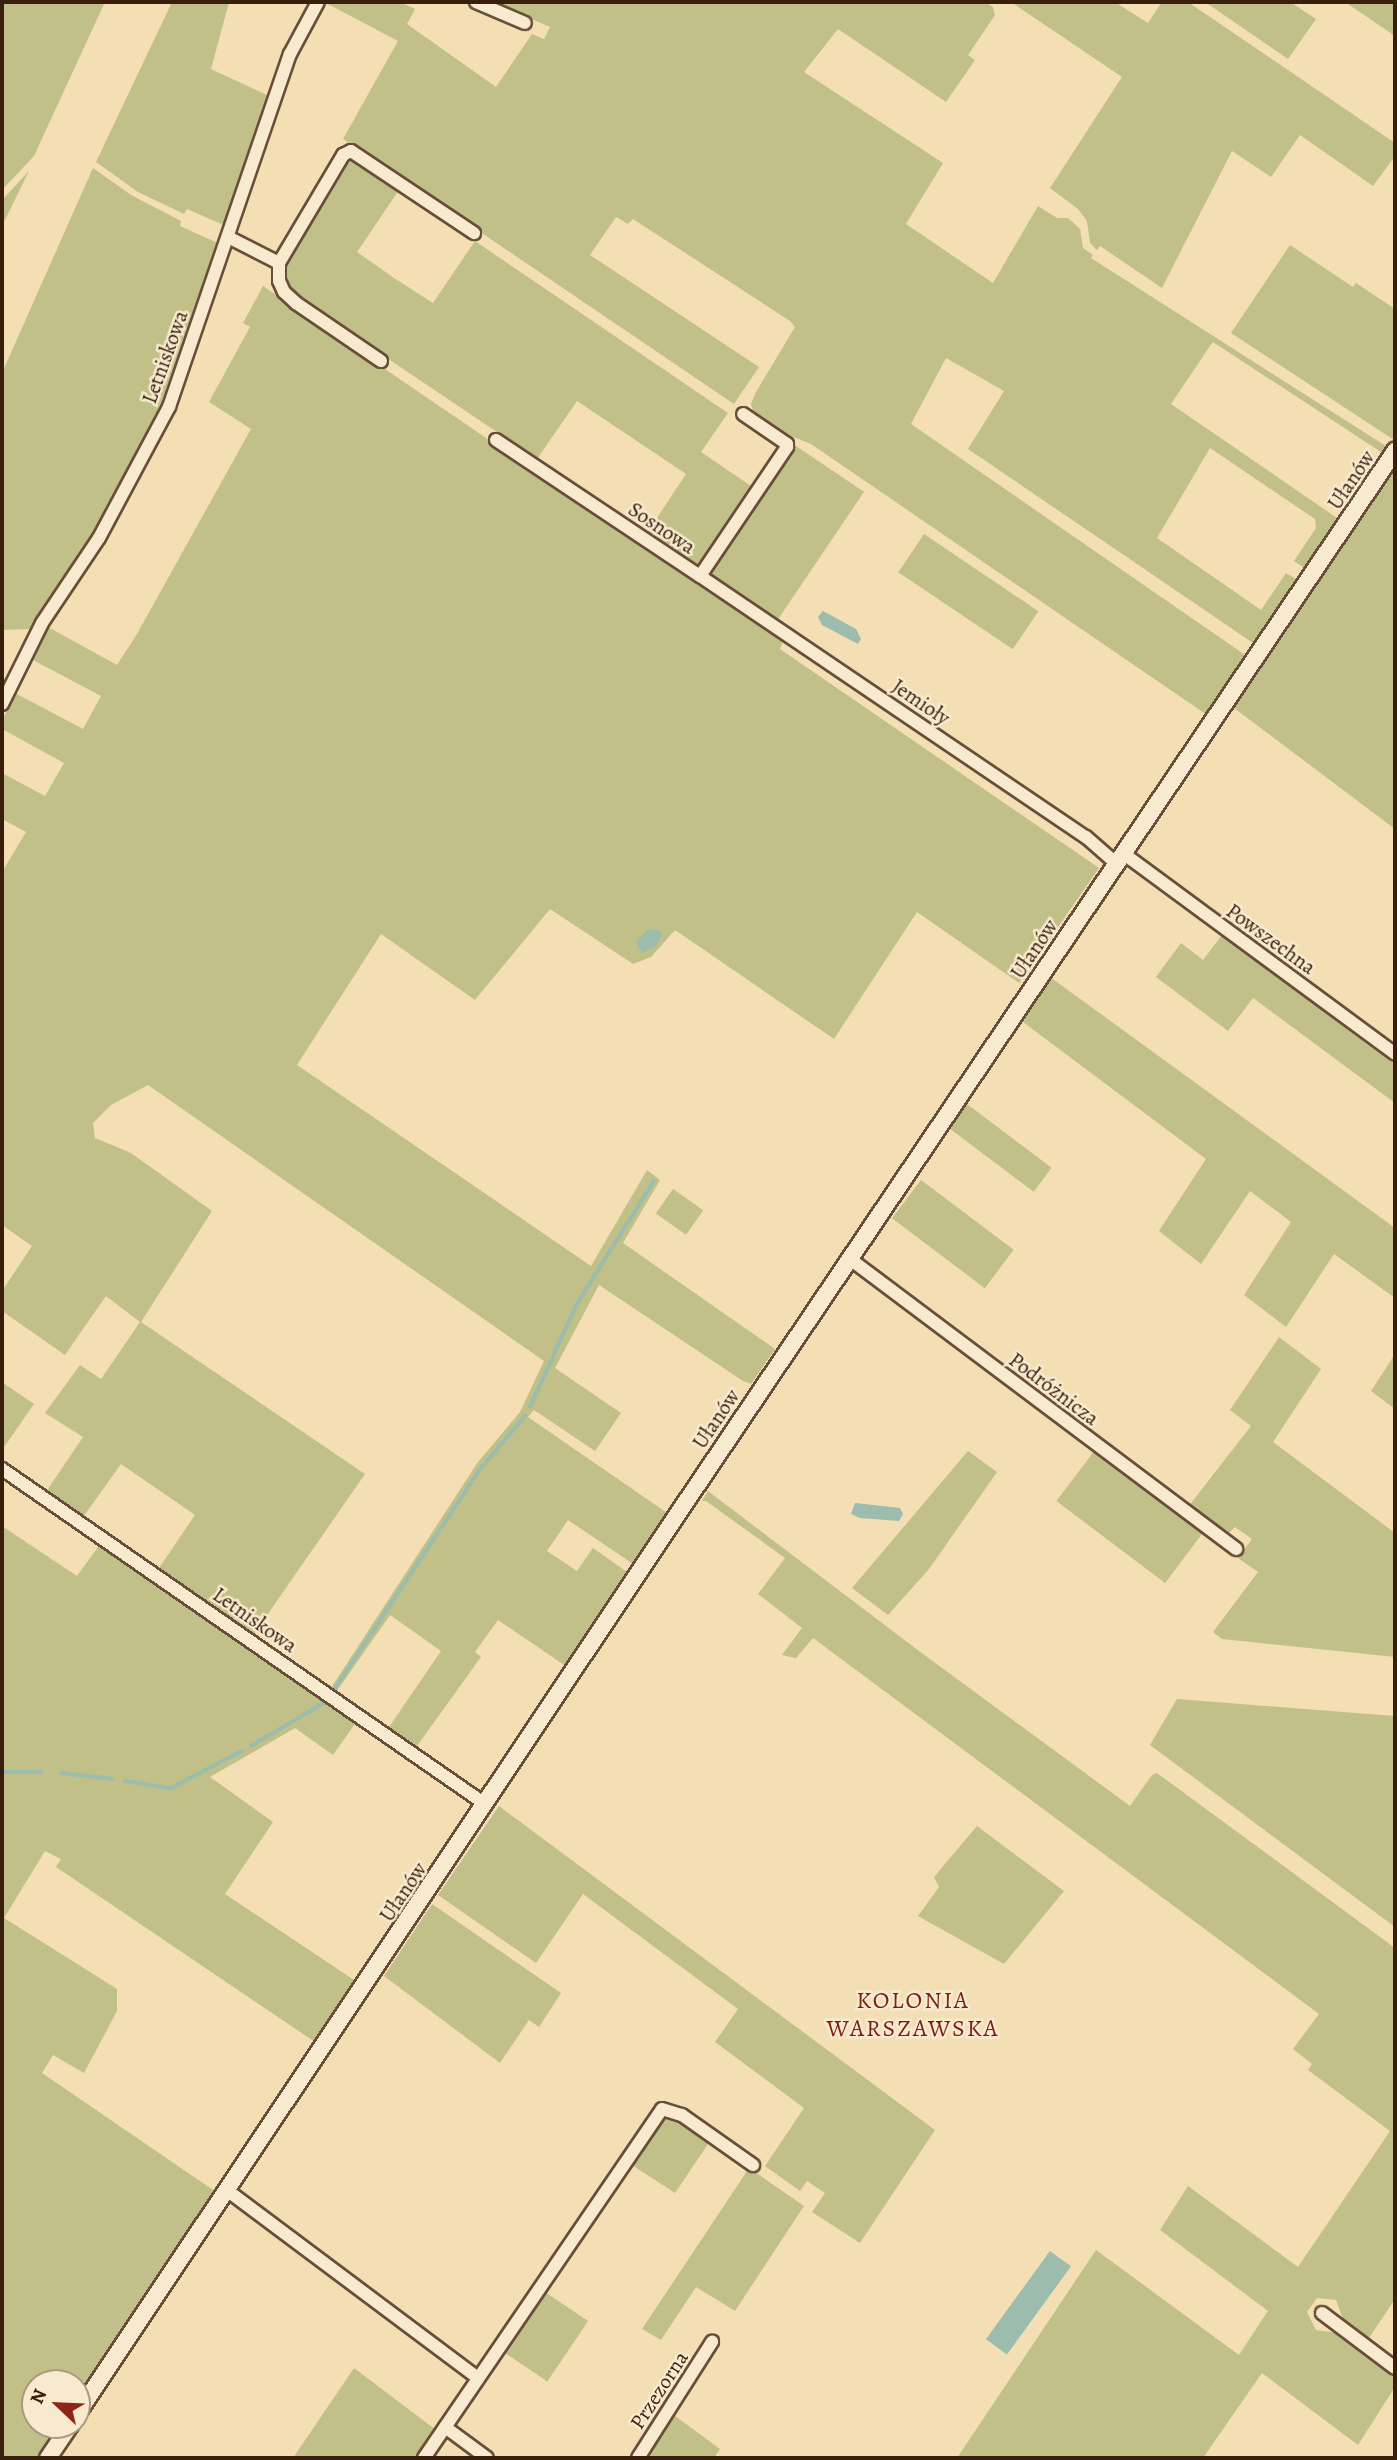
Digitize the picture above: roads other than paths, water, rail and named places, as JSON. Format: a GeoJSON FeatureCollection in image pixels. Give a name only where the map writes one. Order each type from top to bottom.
{"type":"FeatureCollection","features":[{"type":"Feature","properties":{"kind":"street","name":"Letniskowa"},"geometry":{"type":"LineString","coordinates":[[2,704],[42,623],[99,538],[169,407],[290,54],[318,2]]}},
{"type":"Feature","properties":{"kind":"street"},"geometry":{"type":"LineString","coordinates":[[476,2],[525,23]]}},
{"type":"Feature","properties":{"kind":"street"},"geometry":{"type":"LineString","coordinates":[[381,361],[284,292],[279,281],[279,263],[343,155],[348,151],[474,233]]}},
{"type":"Feature","properties":{"kind":"street"},"geometry":{"type":"LineString","coordinates":[[228,237],[279,263]]}},
{"type":"Feature","properties":{"kind":"street","name":"Sosnowa"},"geometry":{"type":"LineString","coordinates":[[496,440],[700,576],[788,444],[743,414]]}},
{"type":"Feature","properties":{"kind":"street","name":"Ułanów"},"geometry":{"type":"LineString","coordinates":[[91,2393],[850,1259],[1395,451]]}},
{"type":"Feature","properties":{"kind":"street","name":"Jemioły"},"geometry":{"type":"LineString","coordinates":[[700,576],[1120,859]]}},
{"type":"Feature","properties":{"kind":"street","name":"Powszechna"},"geometry":{"type":"LineString","coordinates":[[1120,859],[1395,1054]]}},
{"type":"Feature","properties":{"kind":"street","name":"Podróżnicza"},"geometry":{"type":"LineString","coordinates":[[850,1259],[1236,1549]]}},
{"type":"Feature","properties":{"kind":"street","name":"Letniskowa"},"geometry":{"type":"LineString","coordinates":[[2,1469],[485,1804]]}},
{"type":"Feature","properties":{"kind":"street"},"geometry":{"type":"LineString","coordinates":[[424,2458],[663,2109],[682,2115],[753,2165]]}},
{"type":"Feature","properties":{"kind":"street"},"geometry":{"type":"LineString","coordinates":[[228,2191],[478,2378]]}},
{"type":"Feature","properties":{"kind":"street"},"geometry":{"type":"LineString","coordinates":[[1322,2313],[1395,2368]]}},
{"type":"Feature","properties":{"kind":"street","name":"Przezorna"},"geometry":{"type":"LineString","coordinates":[[638,2458],[712,2342]]}},
{"type":"Feature","properties":{"kind":"street"},"geometry":{"type":"LineString","coordinates":[[445,2427],[486,2458]]}},
{"type":"Feature","properties":{"kind":"street"},"geometry":{"type":"LineString","coordinates":[[48,2458],[61,2439]]}},
{"type":"Feature","properties":{"kind":"waterway"},"geometry":{"type":"LineString","coordinates":[[530,1407],[577,1304],[654,1181]]}},
{"type":"Feature","properties":{"kind":"waterway"},"geometry":{"type":"LineString","coordinates":[[332,1693],[478,1472],[525,1416]]}},
{"type":"Feature","properties":{"kind":"waterway"},"geometry":{"type":"LineString","coordinates":[[251,1746],[327,1701]]}},
{"type":"Feature","properties":{"kind":"waterway"},"geometry":{"type":"LineString","coordinates":[[125,1781],[171,1788],[242,1751]]}},
{"type":"Feature","properties":{"kind":"waterway"},"geometry":{"type":"LineString","coordinates":[[2,1772],[41,1772]]}},
{"type":"Feature","properties":{"kind":"waterway"},"geometry":{"type":"LineString","coordinates":[[62,1773],[113,1779]]}},
{"type":"Feature","properties":{"kind":"district","name":"KOLONIA WARSZAWSKA"},"geometry":{"type":"Point","coordinates":[913,2015]}}]}
